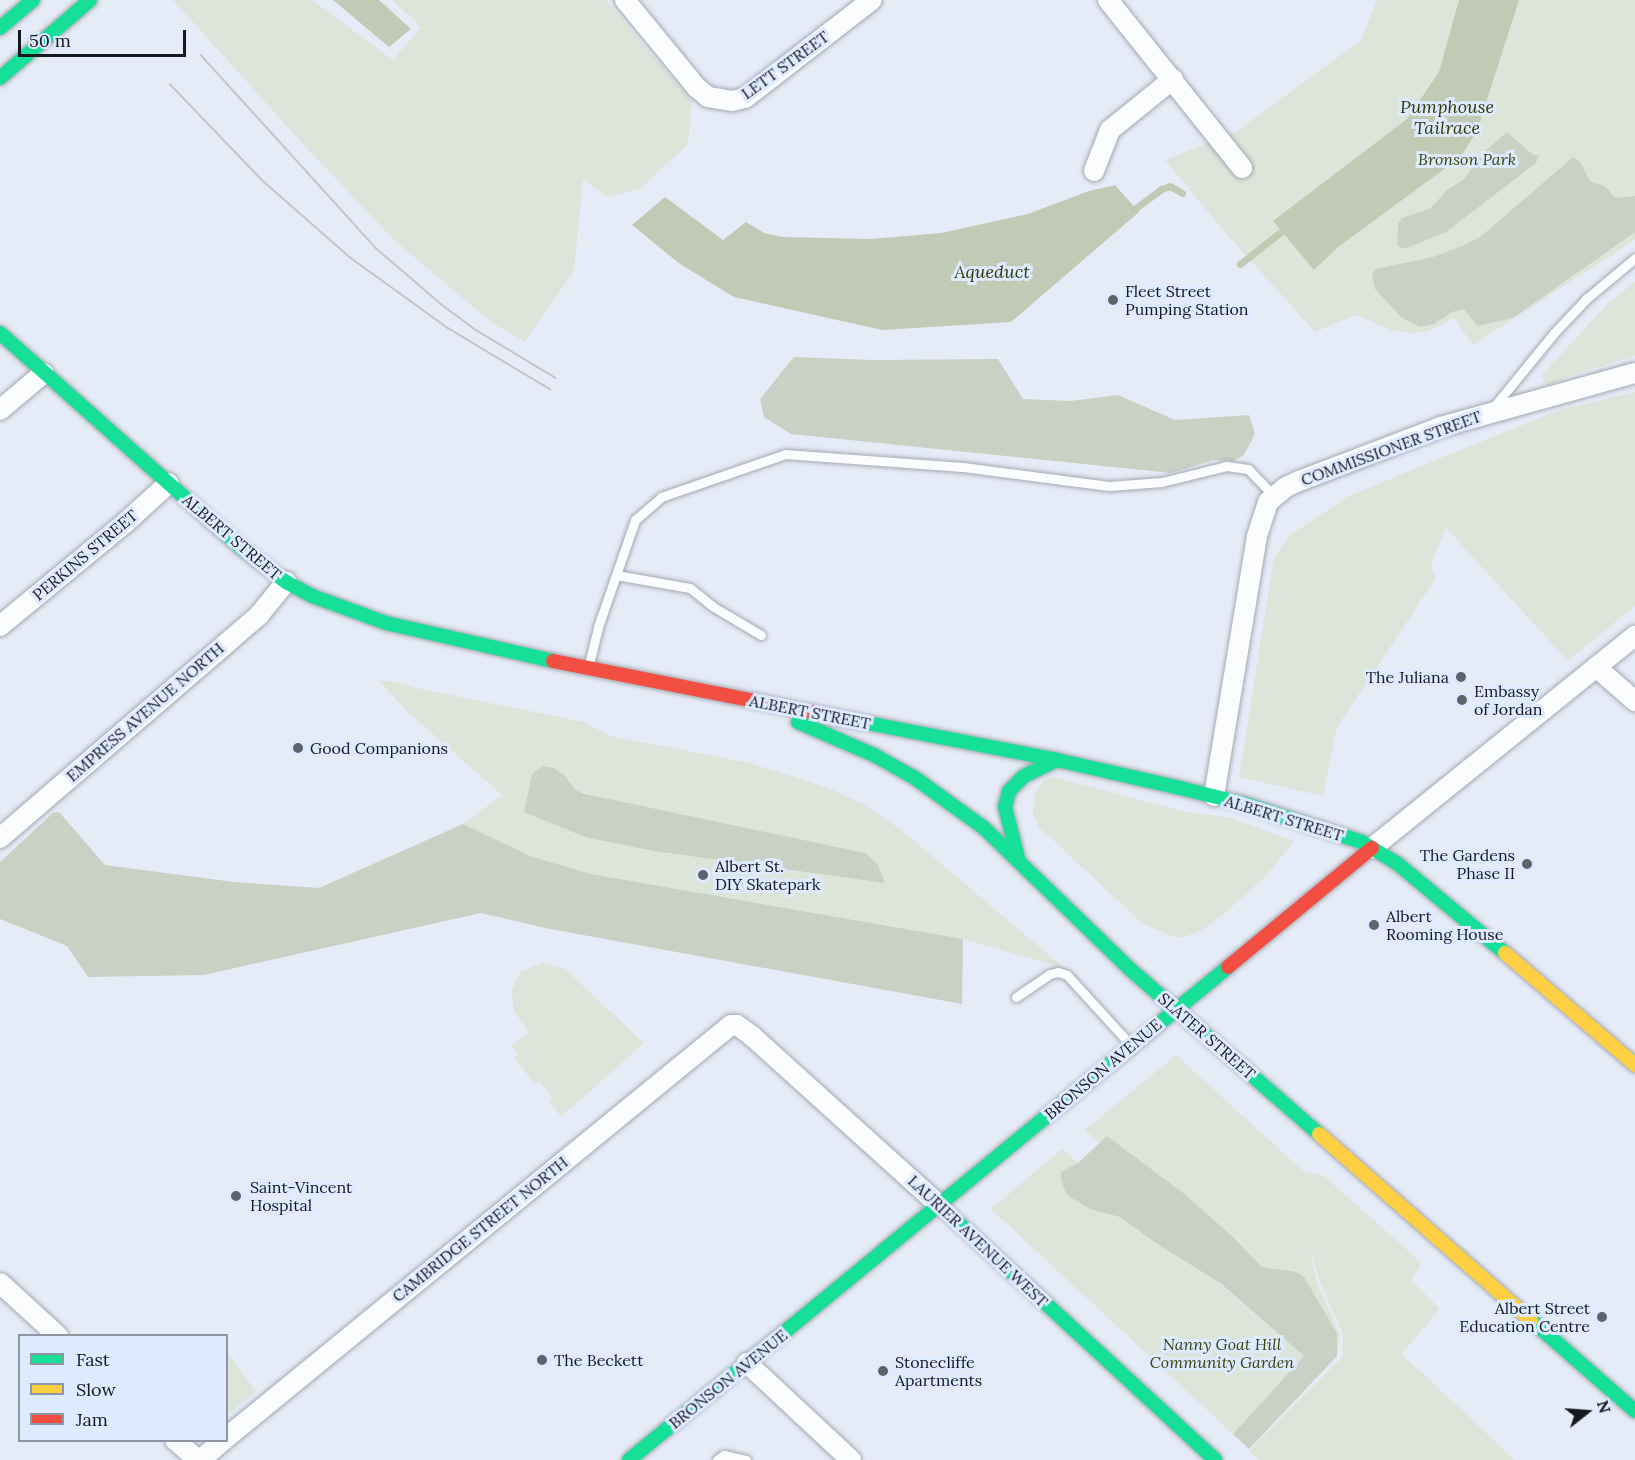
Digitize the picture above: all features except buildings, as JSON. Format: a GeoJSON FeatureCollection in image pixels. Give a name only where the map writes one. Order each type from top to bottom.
{"type":"FeatureCollection","features":[{"type":"Feature","properties":{"kind":"main road"},"geometry":{"type":"LineString","coordinates":[[3,25],[33,0]]}},
{"type":"Feature","properties":{"kind":"main road"},"geometry":{"type":"LineString","coordinates":[[0,78],[90,0]]}},
{"type":"Feature","properties":{"kind":"main road","name":"ALBERT STREET"},"geometry":{"type":"LineString","coordinates":[[0,333],[240,547],[286,582],[312,596],[386,623],[490,649],[1057,760],[1214,796],[1276,813],[1372,848],[1398,864],[1635,1065]]}},
{"type":"Feature","properties":{"kind":"main road","name":"SLATER STREET"},"geometry":{"type":"LineString","coordinates":[[753,702],[874,754],[950,801],[1018,858],[1131,970],[1635,1412]]}},
{"type":"Feature","properties":{"kind":"main road"},"geometry":{"type":"LineString","coordinates":[[1018,858],[1005,807],[1009,791],[1024,776],[1057,760]]}},
{"type":"Feature","properties":{"kind":"main road","name":"BRONSON AVENUE"},"geometry":{"type":"LineString","coordinates":[[629,1460],[1372,848]]}},
{"type":"Feature","properties":{"kind":"main road","name":"LAURIER AVENUE WEST"},"geometry":{"type":"LineString","coordinates":[[939,1205],[1215,1460]]}},
{"type":"Feature","properties":{"kind":"street","name":"LETT STREET"},"geometry":{"type":"LineString","coordinates":[[626,0],[697,88],[708,97],[732,101],[745,98],[872,0]]}},
{"type":"Feature","properties":{"kind":"street"},"geometry":{"type":"LineString","coordinates":[[1108,0],[1242,168]]}},
{"type":"Feature","properties":{"kind":"street"},"geometry":{"type":"LineString","coordinates":[[1094,171],[1110,130],[1173,79]]}},
{"type":"Feature","properties":{"kind":"street"},"geometry":{"type":"LineString","coordinates":[[0,410],[44,373]]}},
{"type":"Feature","properties":{"kind":"street","name":"COMMISSIONER STREET"},"geometry":{"type":"LineString","coordinates":[[1274,496],[1286,487],[1320,472],[1491,411],[1635,373]]}},
{"type":"Feature","properties":{"kind":"street","name":"PERKINS STREET"},"geometry":{"type":"LineString","coordinates":[[0,626],[125,523],[169,483]]}},
{"type":"Feature","properties":{"kind":"street"},"geometry":{"type":"LineString","coordinates":[[1214,796],[1257,536],[1268,502],[1274,496]]}},
{"type":"Feature","properties":{"kind":"street","name":"EMPRESS AVENUE NORTH"},"geometry":{"type":"LineString","coordinates":[[0,838],[259,615],[286,582]]}},
{"type":"Feature","properties":{"kind":"street","name":"BRONSON AVENUE"},"geometry":{"type":"LineString","coordinates":[[1372,848],[1635,636]]}},
{"type":"Feature","properties":{"kind":"street"},"geometry":{"type":"LineString","coordinates":[[1596,668],[1635,700]]}},
{"type":"Feature","properties":{"kind":"street","name":"LAURIER AVENUE WEST"},"geometry":{"type":"LineString","coordinates":[[737,1025],[939,1205]]}},
{"type":"Feature","properties":{"kind":"street","name":"CAMBRIDGE STREET NORTH"},"geometry":{"type":"LineString","coordinates":[[228,1437],[724,1029],[737,1025]]}},
{"type":"Feature","properties":{"kind":"street"},"geometry":{"type":"LineString","coordinates":[[0,1283],[57,1334]]}},
{"type":"Feature","properties":{"kind":"street"},"geometry":{"type":"LineString","coordinates":[[747,1364],[851,1460]]}},
{"type":"Feature","properties":{"kind":"street"},"geometry":{"type":"LineString","coordinates":[[178,1442],[199,1460]]}},
{"type":"Feature","properties":{"kind":"street","name":"CAMBRIDGE STREET NORTH"},"geometry":{"type":"LineString","coordinates":[[199,1460],[221,1442]]}},
{"type":"Feature","properties":{"kind":"lane"},"geometry":{"type":"LineString","coordinates":[[1491,411],[1586,299],[1635,258]]}},
{"type":"Feature","properties":{"kind":"lane"},"geometry":{"type":"LineString","coordinates":[[588,668],[635,520],[661,497],[785,454],[963,467],[1109,486],[1162,482],[1226,466],[1248,469],[1274,496]]}},
{"type":"Feature","properties":{"kind":"lane"},"geometry":{"type":"LineString","coordinates":[[616,575],[690,588],[712,606],[761,635]]}},
{"type":"Feature","properties":{"kind":"lane"},"geometry":{"type":"LineString","coordinates":[[1016,997],[1050,974],[1058,972],[1067,975],[1116,1026],[1131,1046]]}},
{"type":"Feature","properties":{"kind":"lane"},"geometry":{"type":"LineString","coordinates":[[717,1460],[724,1455],[746,1460]]}},
{"type":"Feature","properties":{"kind":"green space"},"geometry":{"type":"Polygon","coordinates":[[[173,0],[312,0],[393,60],[421,27],[392,0],[606,0],[692,102],[688,144],[640,189],[607,197],[583,179],[574,271],[525,342],[490,321],[395,241],[301,142],[173,0]]]}},
{"type":"Feature","properties":{"kind":"green space","name":"Bronson Park"},"geometry":{"type":"Polygon","coordinates":[[[1377,0],[1635,0],[1635,240],[1473,345],[1454,318],[1426,332],[1411,333],[1391,330],[1356,315],[1315,332],[1224,231],[1165,160],[1236,132],[1361,40],[1377,0]]]}},
{"type":"Feature","properties":{"kind":"green space"},"geometry":{"type":"Polygon","coordinates":[[[1635,282],[1635,356],[1570,376],[1548,386],[1541,376],[1609,302],[1635,282]]]}},
{"type":"Feature","properties":{"kind":"green space"},"geometry":{"type":"Polygon","coordinates":[[[1635,392],[1635,606],[1568,661],[1446,528],[1431,565],[1436,578],[1337,727],[1323,796],[1239,777],[1274,558],[1290,535],[1349,496],[1426,464],[1559,410],[1635,392]]]}},
{"type":"Feature","properties":{"kind":"green space"},"geometry":{"type":"Polygon","coordinates":[[[379,681],[392,681],[584,722],[611,736],[750,763],[831,789],[865,805],[904,832],[1064,968],[963,939],[591,874],[533,857],[463,824],[502,795],[410,714],[379,681]],[[571,785],[526,790],[745,864],[885,883],[865,853],[607,800],[576,790],[571,785]]]}},
{"type":"Feature","properties":{"kind":"green space"},"geometry":{"type":"Polygon","coordinates":[[[1053,777],[1183,811],[1231,818],[1294,841],[1265,877],[1225,913],[1201,931],[1181,938],[1171,936],[1143,924],[1038,826],[1033,814],[1037,789],[1046,779],[1053,777]]]}},
{"type":"Feature","properties":{"kind":"green space"},"geometry":{"type":"Polygon","coordinates":[[[543,963],[565,969],[644,1043],[561,1117],[549,1101],[553,1098],[540,1081],[535,1084],[514,1058],[518,1055],[511,1046],[528,1032],[514,1011],[511,990],[522,971],[543,963]]]}},
{"type":"Feature","properties":{"kind":"green space"},"geometry":{"type":"Polygon","coordinates":[[[1176,1055],[1303,1171],[1324,1176],[1422,1263],[1411,1280],[1440,1309],[1402,1354],[1515,1460],[1259,1460],[1249,1451],[1342,1357],[1343,1335],[1319,1279],[1310,1247],[1316,1281],[1340,1334],[1337,1356],[1085,1130],[1176,1055]]]}},
{"type":"Feature","properties":{"kind":"green space","name":"Nanny Goat Hill Community Garden"},"geometry":{"type":"Polygon","coordinates":[[[1062,1149],[1304,1356],[1233,1434],[991,1209],[1062,1149]]]}},
{"type":"Feature","properties":{"kind":"green space"},"geometry":{"type":"Polygon","coordinates":[[[228,1354],[256,1391],[228,1414],[228,1354]]]}},
{"type":"Feature","properties":{"kind":"shaded area"},"geometry":{"type":"Polygon","coordinates":[[[1507,132],[1532,154],[1539,156],[1536,163],[1446,232],[1404,249],[1397,245],[1398,224],[1402,218],[1431,208],[1446,191],[1464,179],[1484,152],[1507,132]]]}},
{"type":"Feature","properties":{"kind":"shaded area"},"geometry":{"type":"Polygon","coordinates":[[[1573,157],[1580,162],[1590,181],[1606,187],[1615,198],[1635,196],[1635,232],[1513,318],[1477,326],[1464,309],[1452,312],[1434,324],[1420,327],[1401,317],[1375,289],[1372,275],[1376,269],[1433,257],[1480,237],[1573,157]]]}},
{"type":"Feature","properties":{"kind":"shaded area"},"geometry":{"type":"Polygon","coordinates":[[[794,357],[873,360],[998,359],[1023,399],[1071,401],[1118,395],[1175,420],[1249,415],[1255,434],[1244,455],[1233,461],[1213,460],[1171,473],[791,434],[764,417],[760,399],[794,357]]]}},
{"type":"Feature","properties":{"kind":"shaded area"},"geometry":{"type":"Polygon","coordinates":[[[543,766],[554,768],[564,775],[576,790],[585,794],[865,853],[878,865],[885,883],[654,851],[585,837],[524,812],[532,774],[543,766]]]}},
{"type":"Feature","properties":{"kind":"shaded area"},"geometry":{"type":"Polygon","coordinates":[[[59,812],[105,865],[234,882],[319,888],[463,824],[533,857],[591,874],[963,939],[962,1004],[550,929],[481,913],[204,975],[88,977],[67,946],[0,919],[0,862],[53,813],[59,812]]]}},
{"type":"Feature","properties":{"kind":"shaded area"},"geometry":{"type":"Polygon","coordinates":[[[1107,1136],[1183,1193],[1233,1237],[1262,1267],[1296,1272],[1304,1277],[1337,1333],[1337,1356],[1249,1449],[1233,1434],[1304,1356],[1220,1283],[1156,1243],[1120,1217],[1090,1209],[1067,1195],[1061,1180],[1061,1172],[1078,1163],[1107,1136]]]}},
{"type":"Feature","properties":{"kind":"water"},"geometry":{"type":"Polygon","coordinates":[[[333,0],[379,0],[411,29],[389,47],[333,0]]]}},
{"type":"Feature","properties":{"kind":"water","name":"Pumphouse Tailrace"},"geometry":{"type":"Polygon","coordinates":[[[1459,0],[1519,0],[1477,131],[1463,153],[1338,247],[1314,270],[1273,221],[1407,119],[1439,72],[1459,0]]]}},
{"type":"Feature","properties":{"kind":"water","name":"Aqueduct"},"geometry":{"type":"Polygon","coordinates":[[[1115,185],[1139,212],[1011,322],[882,330],[734,297],[680,264],[632,225],[665,197],[723,240],[746,222],[764,233],[783,237],[871,239],[941,233],[1028,214],[1089,191],[1115,185]]]}},
{"type":"Feature","properties":{"kind":"waterway"},"geometry":{"type":"LineString","coordinates":[[1136,208],[1161,189],[1170,186],[1182,193]]}},
{"type":"Feature","properties":{"kind":"waterway"},"geometry":{"type":"LineString","coordinates":[[1240,264],[1282,231]]}},
{"type":"Feature","properties":{"kind":"tram line"},"geometry":{"type":"LineString","coordinates":[[201,55],[376,248],[441,304],[476,330],[556,378]]}},
{"type":"Feature","properties":{"kind":"tram line"},"geometry":{"type":"LineString","coordinates":[[170,84],[261,179],[351,258],[448,328],[550,389]]}},
{"type":"Feature","properties":{"kind":"traffic: fast"},"geometry":{"type":"LineString","coordinates":[[0,28],[33,0]]}},
{"type":"Feature","properties":{"kind":"traffic: fast"},"geometry":{"type":"LineString","coordinates":[[0,78],[90,0]]}},
{"type":"Feature","properties":{"kind":"traffic: fast"},"geometry":{"type":"LineString","coordinates":[[0,333],[240,547],[286,582],[312,596],[386,623],[553,661]]}},
{"type":"Feature","properties":{"kind":"traffic: fast"},"geometry":{"type":"LineString","coordinates":[[857,721],[1057,760],[1180,788],[1245,804],[1362,842],[1398,864],[1505,953]]}},
{"type":"Feature","properties":{"kind":"traffic: fast"},"geometry":{"type":"LineString","coordinates":[[798,722],[874,755],[915,778],[984,828],[1131,970],[1319,1134]]}},
{"type":"Feature","properties":{"kind":"traffic: fast"},"geometry":{"type":"LineString","coordinates":[[1018,858],[1005,807],[1009,791],[1024,776],[1057,760]]}},
{"type":"Feature","properties":{"kind":"traffic: fast"},"geometry":{"type":"LineString","coordinates":[[629,1460],[1228,967]]}},
{"type":"Feature","properties":{"kind":"traffic: fast"},"geometry":{"type":"LineString","coordinates":[[939,1205],[1215,1460]]}},
{"type":"Feature","properties":{"kind":"traffic: fast"},"geometry":{"type":"LineString","coordinates":[[1531,1320],[1635,1411]]}},
{"type":"Feature","properties":{"kind":"traffic: slow"},"geometry":{"type":"LineString","coordinates":[[1505,953],[1635,1065]]}},
{"type":"Feature","properties":{"kind":"traffic: slow"},"geometry":{"type":"LineString","coordinates":[[1319,1134],[1531,1320]]}},
{"type":"Feature","properties":{"kind":"traffic: jam"},"geometry":{"type":"LineString","coordinates":[[553,661],[857,721]]}},
{"type":"Feature","properties":{"kind":"traffic: jam"},"geometry":{"type":"LineString","coordinates":[[1228,967],[1372,848]]}},
{"type":"Feature","properties":{"kind":"place","name":"Fleet Street Pumping Station"},"geometry":{"type":"Point","coordinates":[1113,300]}},
{"type":"Feature","properties":{"kind":"place","name":"The Juliana"},"geometry":{"type":"Point","coordinates":[1461,677]}},
{"type":"Feature","properties":{"kind":"place","name":"Embassy of Jordan"},"geometry":{"type":"Point","coordinates":[1462,700]}},
{"type":"Feature","properties":{"kind":"place","name":"Good Companions"},"geometry":{"type":"Point","coordinates":[298,748]}},
{"type":"Feature","properties":{"kind":"place","name":"The Gardens Phase II"},"geometry":{"type":"Point","coordinates":[1527,864]}},
{"type":"Feature","properties":{"kind":"place","name":"Albert St. DIY Skatepark"},"geometry":{"type":"Point","coordinates":[703,875]}},
{"type":"Feature","properties":{"kind":"place","name":"Albert Rooming House"},"geometry":{"type":"Point","coordinates":[1374,925]}},
{"type":"Feature","properties":{"kind":"place","name":"Saint-Vincent Hospital"},"geometry":{"type":"Point","coordinates":[236,1196]}},
{"type":"Feature","properties":{"kind":"place","name":"Albert Street Education Centre"},"geometry":{"type":"Point","coordinates":[1602,1317]}},
{"type":"Feature","properties":{"kind":"place","name":"The Beckett"},"geometry":{"type":"Point","coordinates":[542,1360]}},
{"type":"Feature","properties":{"kind":"place","name":"Stonecliffe Apartments"},"geometry":{"type":"Point","coordinates":[883,1371]}}]}
